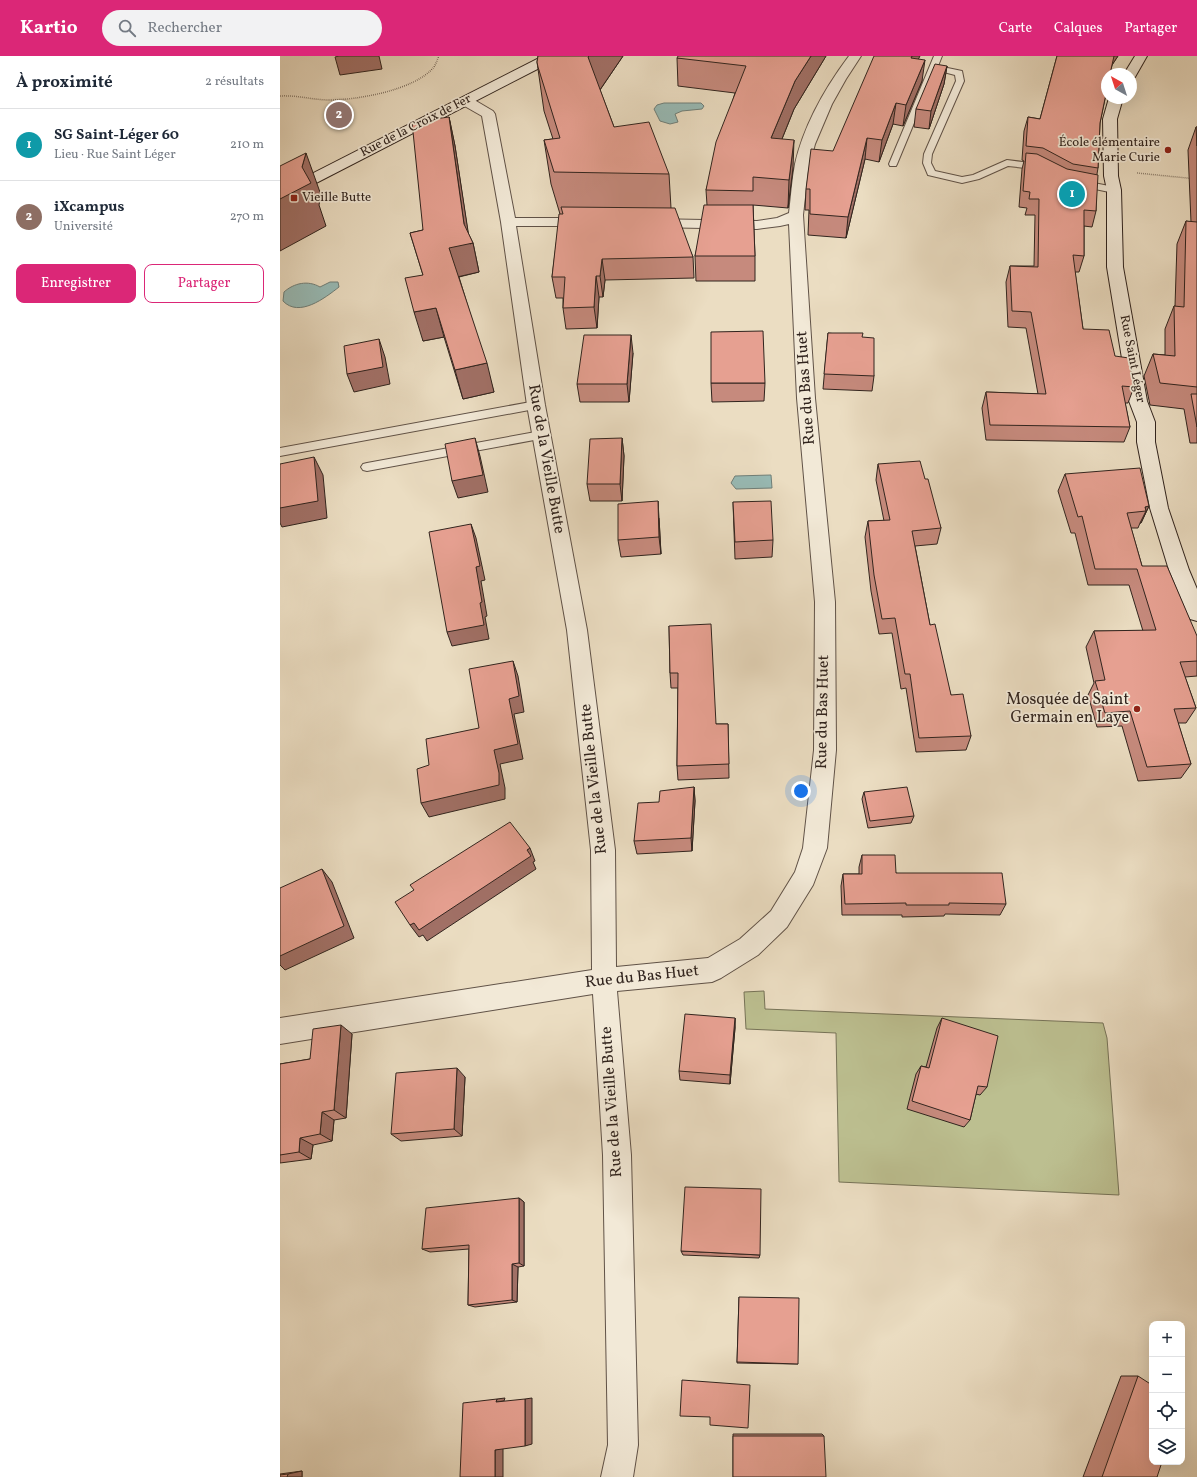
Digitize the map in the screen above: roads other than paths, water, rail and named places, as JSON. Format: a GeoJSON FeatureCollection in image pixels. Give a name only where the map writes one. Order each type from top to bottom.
{"type":"FeatureCollection","features":[{"type":"Feature","properties":{"kind":"street","name":"Rue de la Croix de Fer"},"geometry":{"type":"LineString","coordinates":[[280,196],[553,56]]}},
{"type":"Feature","properties":{"kind":"street","name":"Rue du Bas Huet"},"geometry":{"type":"LineString","coordinates":[[280,1031],[604,980],[712,970],[750,947],[779,919],[806,876],[815,848],[825,750],[825,602],[806,398],[796,215],[804,158],[824,106],[845,69],[855,56]]}},
{"type":"Feature","properties":{"kind":"street"},"geometry":{"type":"LineString","coordinates":[[1134,68],[1141,56]]}},
{"type":"Feature","properties":{"kind":"street","name":"Rue de la Vieille Butte"},"geometry":{"type":"LineString","coordinates":[[466,101],[488,114],[508,222],[541,435],[577,630],[603,850],[604,980],[617,1155],[623,1445],[617,1477]]}},
{"type":"Feature","properties":{"kind":"street","name":"Rue Saint Léger"},"geometry":{"type":"LineString","coordinates":[[1114,104],[1110,118],[1115,267],[1138,401],[1146,422],[1146,442],[1159,508],[1179,570],[1197,613]]}},
{"type":"Feature","properties":{"kind":"street"},"geometry":{"type":"LineString","coordinates":[[638,223],[758,225],[780,222],[796,215]]}},
{"type":"Feature","properties":{"kind":"street"},"geometry":{"type":"LineString","coordinates":[[508,222],[598,222]]}},
{"type":"Feature","properties":{"kind":"lane"},"geometry":{"type":"LineString","coordinates":[[893,164],[938,56]]}},
{"type":"Feature","properties":{"kind":"lane"},"geometry":{"type":"LineString","coordinates":[[933,67],[959,73],[960,81],[928,154],[927,163],[930,173],[962,180],[976,177],[1007,162],[1036,166],[1047,171]]}},
{"type":"Feature","properties":{"kind":"lane"},"geometry":{"type":"LineString","coordinates":[[1073,182],[1113,183]]}},
{"type":"Feature","properties":{"kind":"lane"},"geometry":{"type":"LineString","coordinates":[[280,452],[536,405]]}},
{"type":"Feature","properties":{"kind":"lane"},"geometry":{"type":"LineString","coordinates":[[367,467],[541,435]]}},
{"type":"Feature","properties":{"kind":"water"},"geometry":{"type":"Polygon","coordinates":[[[664,103],[701,103],[704,106],[702,109],[682,111],[675,114],[678,122],[670,124],[660,121],[654,109],[657,105],[664,103]]]}},
{"type":"Feature","properties":{"kind":"water"},"geometry":{"type":"Polygon","coordinates":[[[330,282],[338,282],[339,287],[327,296],[312,304],[297,308],[289,306],[283,301],[284,292],[292,286],[306,283],[320,287],[330,282]]]}},
{"type":"Feature","properties":{"kind":"water"},"geometry":{"type":"Polygon","coordinates":[[[771,475],[772,488],[736,489],[731,483],[735,476],[771,475]]]}},
{"type":"Feature","properties":{"kind":"place","name":"iXcampus"},"geometry":{"type":"Point","coordinates":[339,115]}},
{"type":"Feature","properties":{"kind":"place","name":"École élémentaire Marie Curie"},"geometry":{"type":"Point","coordinates":[1168,150]}},
{"type":"Feature","properties":{"kind":"place","name":"SG Saint-Léger 60"},"geometry":{"type":"Point","coordinates":[1072,194]}},
{"type":"Feature","properties":{"kind":"place","name":"Vieille Butte"},"geometry":{"type":"Point","coordinates":[294,198]}},
{"type":"Feature","properties":{"kind":"place","name":"Mosquée de Saint Germain en Laye"},"geometry":{"type":"Point","coordinates":[1137,709]}}]}
